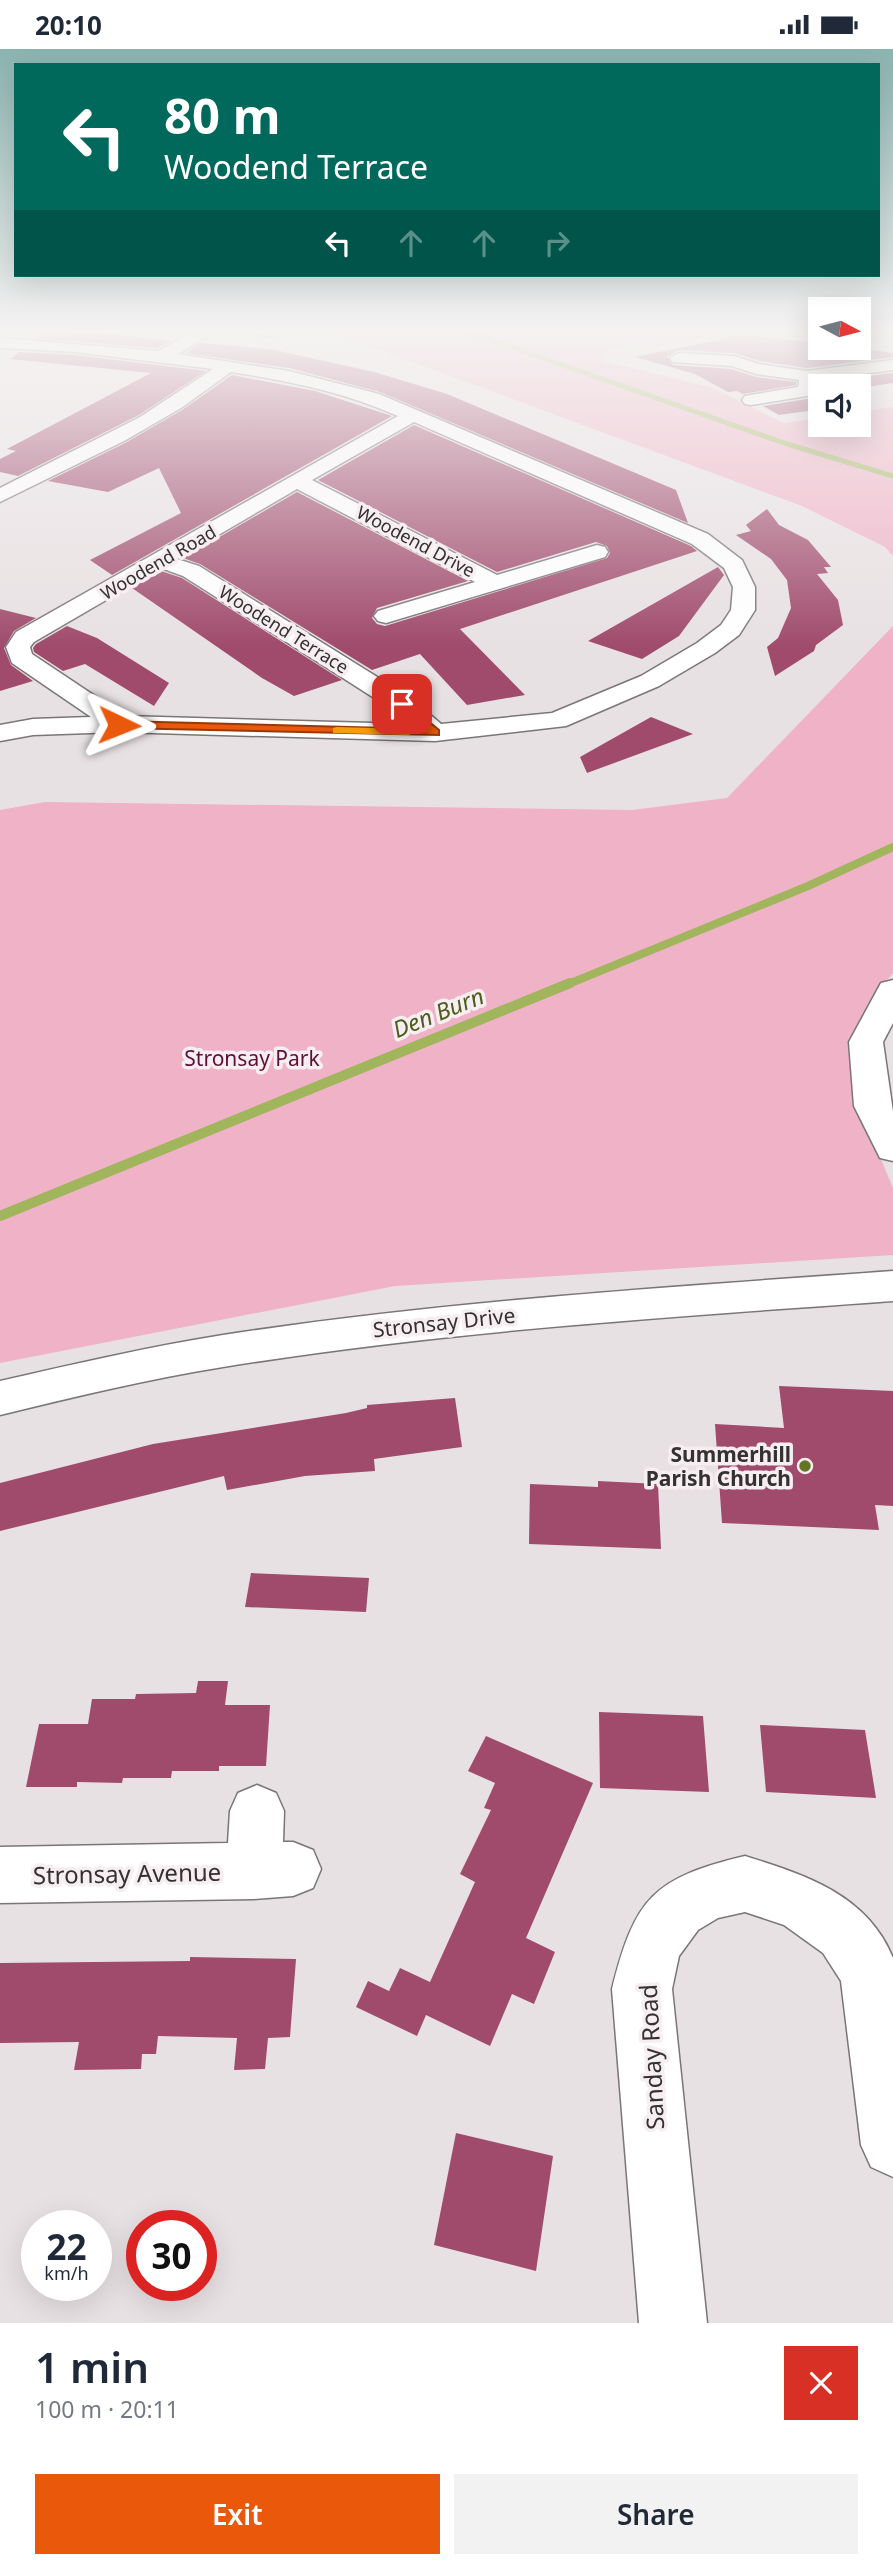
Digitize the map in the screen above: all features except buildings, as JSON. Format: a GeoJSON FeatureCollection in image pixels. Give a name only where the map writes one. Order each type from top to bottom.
{"type":"FeatureCollection","features":[{"type":"Feature","properties":{"kind":"street"},"geometry":{"type":"LineString","coordinates":[[0,496],[121,435]]}},
{"type":"Feature","properties":{"kind":"street","name":"Woodend Road"},"geometry":{"type":"LineString","coordinates":[[119,725],[21,658],[18,647],[25,637],[376,435]]}},
{"type":"Feature","properties":{"kind":"street"},"geometry":{"type":"LineString","coordinates":[[0,733],[63,725],[119,725],[436,733],[557,720],[640,685],[706,648],[730,630],[743,610],[744,587],[734,565],[700,539],[460,435]]}},
{"type":"Feature","properties":{"kind":"street","name":"Woodend Drive"},"geometry":{"type":"LineString","coordinates":[[298,482],[323,492],[495,583]]}},
{"type":"Feature","properties":{"kind":"street","name":"Woodend Drive"},"geometry":{"type":"LineString","coordinates":[[395,610],[495,583],[581,554]]}},
{"type":"Feature","properties":{"kind":"street","name":"Woodend Terrace"},"geometry":{"type":"LineString","coordinates":[[161,561],[191,571],[402,704],[436,733]]}},
{"type":"Feature","properties":{"kind":"street"},"geometry":{"type":"LineString","coordinates":[[893,990],[866,1042],[872,1106],[893,1149]]}},
{"type":"Feature","properties":{"kind":"street","name":"Stronsay Drive"},"geometry":{"type":"LineString","coordinates":[[0,1398],[95,1373],[301,1337],[479,1317],[893,1286]]}},
{"type":"Feature","properties":{"kind":"street","name":"Stronsay Avenue"},"geometry":{"type":"LineString","coordinates":[[0,1875],[273,1870],[257,1811]]}},
{"type":"Feature","properties":{"kind":"street","name":"Sanday Road"},"geometry":{"type":"LineString","coordinates":[[673,2323],[642,1989],[653,1943],[678,1910],[708,1893],[745,1884],[800,1902],[843,1933],[869,1971],[893,2145]]}},
{"type":"Feature","properties":{"kind":"green space"},"geometry":{"type":"Polygon","coordinates":[[[610,435],[893,435],[893,556],[885,547],[802,506],[610,435]]]}},
{"type":"Feature","properties":{"kind":"green space","name":"Stronsay Park"},"geometry":{"type":"Polygon","coordinates":[[[893,626],[893,973],[868,1004],[854,1058],[875,1145],[893,1188],[893,1255],[395,1286],[0,1363],[0,810],[45,802],[632,810],[727,798],[893,626]]]}},
{"type":"Feature","properties":{"kind":"waterway","name":"Den Burn"},"geometry":{"type":"LineString","coordinates":[[762,435],[893,476]]}},
{"type":"Feature","properties":{"kind":"waterway","name":"Den Burn"},"geometry":{"type":"LineString","coordinates":[[566,985],[808,886],[893,847]]}},
{"type":"Feature","properties":{"kind":"waterway","name":"Den Burn"},"geometry":{"type":"LineString","coordinates":[[0,1216],[570,983]]}},
{"type":"Feature","properties":{"kind":"slow traffic"},"geometry":{"type":"LineString","coordinates":[[337,730],[409,732]]}},
{"type":"Feature","properties":{"kind":"place","name":"Summerhill Parish Church"},"geometry":{"type":"Point","coordinates":[805,1466]}},
{"type":"Feature","properties":{"kind":"route"},"geometry":{"type":"LineString","coordinates":[[119,725],[436,733],[402,704]]}}]}
